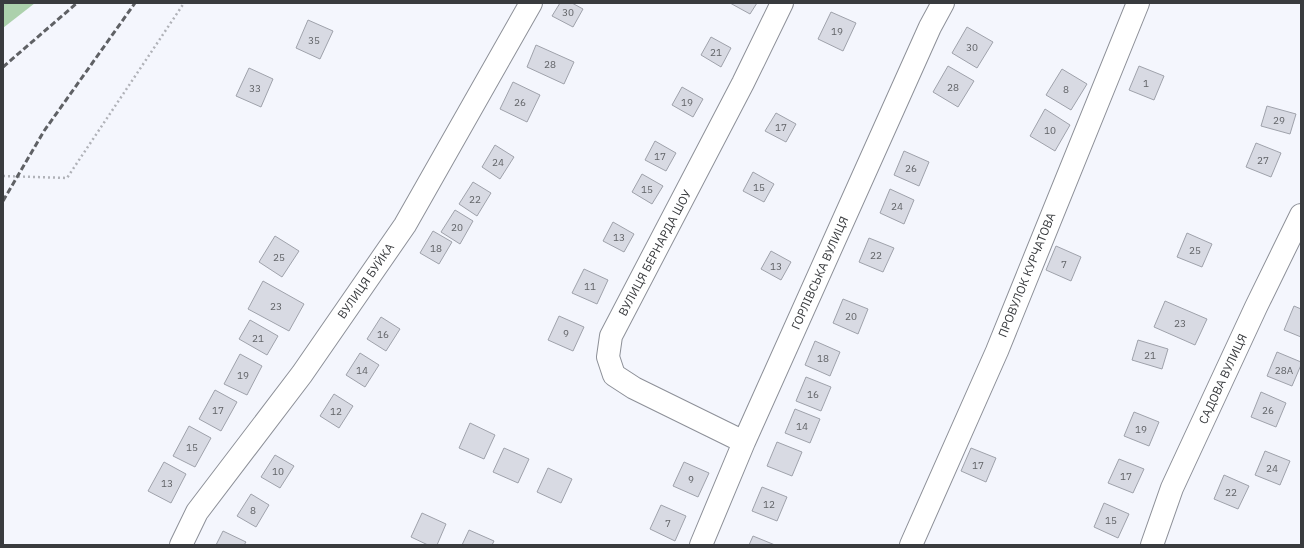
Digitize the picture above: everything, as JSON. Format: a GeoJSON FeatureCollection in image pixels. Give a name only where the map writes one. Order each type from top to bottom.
{"type":"FeatureCollection","features":[{"type":"Feature","properties":{"kind":"street","name":"ВУЛИЦЯ БУЙКА"},"geometry":{"type":"LineString","coordinates":[[181,545],[197,512],[302,374],[405,225],[531,3]]}},
{"type":"Feature","properties":{"kind":"street","name":"ВУЛИЦЯ БЕРНАРДА ШОУ"},"geometry":{"type":"LineString","coordinates":[[744,442],[634,388],[614,375],[608,357],[612,336],[744,83],[782,3]]}},
{"type":"Feature","properties":{"kind":"street","name":"ГОРЛІВСЬКА ВУЛИЦЯ"},"geometry":{"type":"LineString","coordinates":[[701,545],[744,442],[930,27],[943,3]]}},
{"type":"Feature","properties":{"kind":"street","name":"ПРОВУЛОК КУРЧАТОВА"},"geometry":{"type":"LineString","coordinates":[[911,545],[997,351],[1138,3]]}},
{"type":"Feature","properties":{"kind":"street","name":"САДОВА ВУЛИЦЯ"},"geometry":{"type":"LineString","coordinates":[[1152,545],[1176,481],[1256,307],[1301,215]]}},
{"type":"Feature","properties":{"kind":"path"},"geometry":{"type":"LineString","coordinates":[[3,176],[67,178],[184,3]]}},
{"type":"Feature","properties":{"kind":"green space"},"geometry":{"type":"Polygon","coordinates":[[[3,3],[35,3],[3,28],[3,3]]]}},
{"type":"Feature","properties":{"kind":"building"},"geometry":{"type":"Polygon","coordinates":[[[560,3],[572,3],[583,9],[573,27],[552,16],[560,3]]]}},
{"type":"Feature","properties":{"kind":"building"},"geometry":{"type":"Polygon","coordinates":[[[730,3],[757,3],[750,14],[730,3]]]}},
{"type":"Feature","properties":{"kind":"building"},"geometry":{"type":"Polygon","coordinates":[[[831,12],[856,23],[843,51],[818,39],[831,12]]]}},
{"type":"Feature","properties":{"kind":"building"},"geometry":{"type":"Polygon","coordinates":[[[308,20],[333,31],[320,59],[296,48],[308,20]]]}},
{"type":"Feature","properties":{"kind":"building"},"geometry":{"type":"Polygon","coordinates":[[[967,27],[993,42],[977,68],[952,53],[967,27]]]}},
{"type":"Feature","properties":{"kind":"building"},"geometry":{"type":"Polygon","coordinates":[[[711,37],[731,48],[721,67],[701,55],[711,37]]]}},
{"type":"Feature","properties":{"kind":"building"},"geometry":{"type":"Polygon","coordinates":[[[536,45],[574,62],[564,84],[527,67],[536,45]]]}},
{"type":"Feature","properties":{"kind":"building"},"geometry":{"type":"Polygon","coordinates":[[[948,66],[974,81],[958,107],[933,92],[948,66]]]}},
{"type":"Feature","properties":{"kind":"building"},"geometry":{"type":"Polygon","coordinates":[[[1139,66],[1164,76],[1154,100],[1129,90],[1139,66]]]}},
{"type":"Feature","properties":{"kind":"building"},"geometry":{"type":"Polygon","coordinates":[[[249,68],[273,79],[261,107],[236,96],[249,68]]]}},
{"type":"Feature","properties":{"kind":"building"},"geometry":{"type":"Polygon","coordinates":[[[1062,69],[1087,84],[1071,110],[1046,95],[1062,69]]]}},
{"type":"Feature","properties":{"kind":"building"},"geometry":{"type":"Polygon","coordinates":[[[513,82],[540,95],[527,122],[500,109],[513,82]]]}},
{"type":"Feature","properties":{"kind":"building"},"geometry":{"type":"Polygon","coordinates":[[[682,87],[703,99],[693,117],[672,105],[682,87]]]}},
{"type":"Feature","properties":{"kind":"building"},"geometry":{"type":"Polygon","coordinates":[[[1267,106],[1296,114],[1290,134],[1261,126],[1267,106]]]}},
{"type":"Feature","properties":{"kind":"building"},"geometry":{"type":"Polygon","coordinates":[[[1045,109],[1070,125],[1055,151],[1030,136],[1045,109]]]}},
{"type":"Feature","properties":{"kind":"building"},"geometry":{"type":"Polygon","coordinates":[[[776,113],[796,124],[786,142],[765,131],[776,113]]]}},
{"type":"Feature","properties":{"kind":"building"},"geometry":{"type":"Polygon","coordinates":[[[655,141],[676,153],[666,171],[645,160],[655,141]]]}},
{"type":"Feature","properties":{"kind":"building"},"geometry":{"type":"Polygon","coordinates":[[[1256,143],[1281,153],[1271,177],[1246,167],[1256,143]]]}},
{"type":"Feature","properties":{"kind":"building"},"geometry":{"type":"Polygon","coordinates":[[[495,145],[514,157],[500,179],[482,167],[495,145]]]}},
{"type":"Feature","properties":{"kind":"building"},"geometry":{"type":"Polygon","coordinates":[[[904,151],[929,162],[919,186],[894,175],[904,151]]]}},
{"type":"Feature","properties":{"kind":"building"},"geometry":{"type":"Polygon","coordinates":[[[753,172],[774,184],[764,202],[743,191],[753,172]]]}},
{"type":"Feature","properties":{"kind":"building"},"geometry":{"type":"Polygon","coordinates":[[[642,174],[663,186],[652,204],[632,192],[642,174]]]}},
{"type":"Feature","properties":{"kind":"building"},"geometry":{"type":"Polygon","coordinates":[[[473,182],[491,193],[477,216],[459,204],[473,182]]]}},
{"type":"Feature","properties":{"kind":"building"},"geometry":{"type":"Polygon","coordinates":[[[890,189],[914,200],[904,224],[880,213],[890,189]]]}},
{"type":"Feature","properties":{"kind":"building"},"geometry":{"type":"Polygon","coordinates":[[[455,210],[473,221],[460,244],[441,232],[455,210]]]}},
{"type":"Feature","properties":{"kind":"building"},"geometry":{"type":"Polygon","coordinates":[[[613,222],[634,234],[624,252],[603,241],[613,222]]]}},
{"type":"Feature","properties":{"kind":"building"},"geometry":{"type":"Polygon","coordinates":[[[433,231],[452,242],[439,264],[420,253],[433,231]]]}},
{"type":"Feature","properties":{"kind":"building"},"geometry":{"type":"Polygon","coordinates":[[[1187,233],[1212,244],[1202,267],[1177,257],[1187,233]]]}},
{"type":"Feature","properties":{"kind":"building"},"geometry":{"type":"Polygon","coordinates":[[[275,236],[299,251],[282,277],[259,262],[275,236]]]}},
{"type":"Feature","properties":{"kind":"building"},"geometry":{"type":"Polygon","coordinates":[[[869,238],[894,248],[883,272],[859,262],[869,238]]]}},
{"type":"Feature","properties":{"kind":"building"},"geometry":{"type":"Polygon","coordinates":[[[1056,246],[1081,257],[1071,281],[1046,270],[1056,246]]]}},
{"type":"Feature","properties":{"kind":"building"},"geometry":{"type":"Polygon","coordinates":[[[771,251],[791,262],[781,280],[761,269],[771,251]]]}},
{"type":"Feature","properties":{"kind":"building"},"geometry":{"type":"Polygon","coordinates":[[[584,269],[608,280],[597,304],[572,293],[584,269]]]}},
{"type":"Feature","properties":{"kind":"building"},"geometry":{"type":"Polygon","coordinates":[[[263,281],[304,304],[289,331],[248,309],[263,281]]]}},
{"type":"Feature","properties":{"kind":"building"},"geometry":{"type":"Polygon","coordinates":[[[843,299],[868,309],[858,334],[833,323],[843,299]]]}},
{"type":"Feature","properties":{"kind":"building"},"geometry":{"type":"Polygon","coordinates":[[[1165,301],[1207,319],[1195,345],[1154,327],[1165,301]]]}},
{"type":"Feature","properties":{"kind":"building"},"geometry":{"type":"Polygon","coordinates":[[[1294,306],[1301,309],[1301,337],[1284,330],[1294,306]]]}},
{"type":"Feature","properties":{"kind":"building"},"geometry":{"type":"Polygon","coordinates":[[[559,316],[584,327],[573,351],[548,340],[559,316]]]}},
{"type":"Feature","properties":{"kind":"building"},"geometry":{"type":"Polygon","coordinates":[[[381,317],[400,329],[386,351],[367,339],[381,317]]]}},
{"type":"Feature","properties":{"kind":"building"},"geometry":{"type":"Polygon","coordinates":[[[250,320],[278,336],[267,355],[239,339],[250,320]]]}},
{"type":"Feature","properties":{"kind":"building"},"geometry":{"type":"Polygon","coordinates":[[[1138,340],[1168,349],[1162,369],[1132,360],[1138,340]]]}},
{"type":"Feature","properties":{"kind":"building"},"geometry":{"type":"Polygon","coordinates":[[[815,341],[840,352],[830,376],[805,365],[815,341]]]}},
{"type":"Feature","properties":{"kind":"building"},"geometry":{"type":"Polygon","coordinates":[[[1277,352],[1301,362],[1292,386],[1267,376],[1277,352]]]}},
{"type":"Feature","properties":{"kind":"building"},"geometry":{"type":"Polygon","coordinates":[[[360,353],[379,365],[365,387],[346,375],[360,353]]]}},
{"type":"Feature","properties":{"kind":"building"},"geometry":{"type":"Polygon","coordinates":[[[240,354],[262,366],[247,395],[224,384],[240,354]]]}},
{"type":"Feature","properties":{"kind":"building"},"geometry":{"type":"Polygon","coordinates":[[[806,377],[831,387],[821,411],[796,401],[806,377]]]}},
{"type":"Feature","properties":{"kind":"building"},"geometry":{"type":"Polygon","coordinates":[[[215,390],[237,402],[221,431],[199,419],[215,390]]]}},
{"type":"Feature","properties":{"kind":"building"},"geometry":{"type":"Polygon","coordinates":[[[1261,392],[1286,403],[1276,427],[1251,417],[1261,392]]]}},
{"type":"Feature","properties":{"kind":"building"},"geometry":{"type":"Polygon","coordinates":[[[334,394],[353,406],[339,428],[320,416],[334,394]]]}},
{"type":"Feature","properties":{"kind":"building"},"geometry":{"type":"Polygon","coordinates":[[[795,409],[820,419],[810,443],[785,433],[795,409]]]}},
{"type":"Feature","properties":{"kind":"building"},"geometry":{"type":"Polygon","coordinates":[[[1134,412],[1159,422],[1149,446],[1124,436],[1134,412]]]}},
{"type":"Feature","properties":{"kind":"building"},"geometry":{"type":"Polygon","coordinates":[[[470,423],[495,435],[484,459],[459,448],[470,423]]]}},
{"type":"Feature","properties":{"kind":"building"},"geometry":{"type":"Polygon","coordinates":[[[189,426],[211,438],[195,467],[173,456],[189,426]]]}},
{"type":"Feature","properties":{"kind":"building"},"geometry":{"type":"Polygon","coordinates":[[[777,442],[802,452],[792,476],[767,466],[777,442]]]}},
{"type":"Feature","properties":{"kind":"building"},"geometry":{"type":"Polygon","coordinates":[[[504,448],[529,459],[518,483],[493,472],[504,448]]]}},
{"type":"Feature","properties":{"kind":"building"},"geometry":{"type":"Polygon","coordinates":[[[971,448],[996,458],[986,482],[961,471],[971,448]]]}},
{"type":"Feature","properties":{"kind":"building"},"geometry":{"type":"Polygon","coordinates":[[[1265,451],[1290,461],[1280,485],[1255,475],[1265,451]]]}},
{"type":"Feature","properties":{"kind":"building"},"geometry":{"type":"Polygon","coordinates":[[[275,455],[294,466],[280,488],[261,477],[275,455]]]}},
{"type":"Feature","properties":{"kind":"building"},"geometry":{"type":"Polygon","coordinates":[[[1119,459],[1144,469],[1133,493],[1108,483],[1119,459]]]}},
{"type":"Feature","properties":{"kind":"building"},"geometry":{"type":"Polygon","coordinates":[[[164,462],[186,474],[171,503],[148,491],[164,462]]]}},
{"type":"Feature","properties":{"kind":"building"},"geometry":{"type":"Polygon","coordinates":[[[684,462],[709,473],[698,497],[673,486],[684,462]]]}},
{"type":"Feature","properties":{"kind":"building"},"geometry":{"type":"Polygon","coordinates":[[[548,468],[572,479],[561,503],[537,492],[548,468]]]}},
{"type":"Feature","properties":{"kind":"building"},"geometry":{"type":"Polygon","coordinates":[[[1224,475],[1249,486],[1238,509],[1214,499],[1224,475]]]}},
{"type":"Feature","properties":{"kind":"building"},"geometry":{"type":"Polygon","coordinates":[[[762,487],[787,497],[777,521],[752,511],[762,487]]]}},
{"type":"Feature","properties":{"kind":"building"},"geometry":{"type":"Polygon","coordinates":[[[251,494],[269,505],[256,527],[237,516],[251,494]]]}},
{"type":"Feature","properties":{"kind":"building"},"geometry":{"type":"Polygon","coordinates":[[[1104,503],[1129,514],[1118,538],[1094,527],[1104,503]]]}},
{"type":"Feature","properties":{"kind":"building"},"geometry":{"type":"Polygon","coordinates":[[[661,505],[686,516],[675,541],[650,529],[661,505]]]}},
{"type":"Feature","properties":{"kind":"building"},"geometry":{"type":"Polygon","coordinates":[[[422,513],[446,524],[437,545],[428,545],[411,537],[422,513]]]}},
{"type":"Feature","properties":{"kind":"building"},"geometry":{"type":"Polygon","coordinates":[[[469,530],[494,541],[492,545],[462,545],[469,530]]]}},
{"type":"Feature","properties":{"kind":"building"},"geometry":{"type":"Polygon","coordinates":[[[223,531],[246,542],[244,545],[216,545],[223,531]]]}},
{"type":"Feature","properties":{"kind":"building"},"geometry":{"type":"Polygon","coordinates":[[[753,536],[775,545],[749,545],[753,536]]]}},
{"type":"Feature","properties":{"kind":"railway"},"geometry":{"type":"LineString","coordinates":[[3,67],[77,3]]}},
{"type":"Feature","properties":{"kind":"railway"},"geometry":{"type":"LineString","coordinates":[[3,201],[44,131],[135,3]]}}]}
